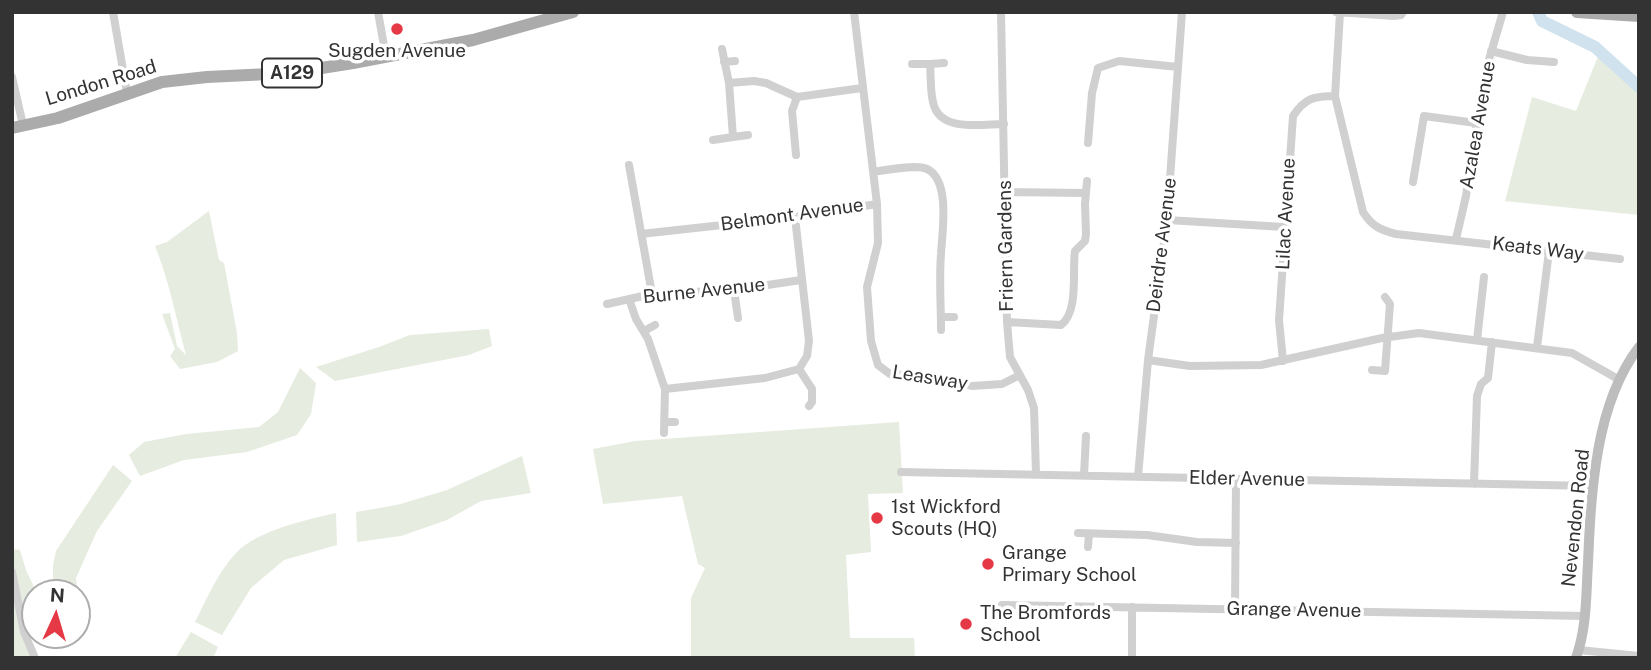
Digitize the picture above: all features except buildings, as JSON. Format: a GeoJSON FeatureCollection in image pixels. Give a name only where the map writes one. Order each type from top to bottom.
{"type":"FeatureCollection","features":[{"type":"Feature","properties":{"kind":"main road","name":"London Road"},"geometry":{"type":"LineString","coordinates":[[18,127],[58,118],[162,82],[290,73],[386,57],[473,40],[573,12]]}},
{"type":"Feature","properties":{"kind":"main road"},"geometry":{"type":"LineString","coordinates":[[1577,12],[1639,16]]}},
{"type":"Feature","properties":{"kind":"street"},"geometry":{"type":"LineString","coordinates":[[113,12],[127,93]]}},
{"type":"Feature","properties":{"kind":"street"},"geometry":{"type":"LineString","coordinates":[[379,12],[386,57]]}},
{"type":"Feature","properties":{"kind":"street","name":"Belmont Avenue"},"geometry":{"type":"LineString","coordinates":[[641,233],[795,217],[877,204],[854,12]]}},
{"type":"Feature","properties":{"kind":"street","name":"Friern Gardens"},"geometry":{"type":"LineString","coordinates":[[1002,12],[1007,322],[1010,357],[1034,408],[1036,474]]}},
{"type":"Feature","properties":{"kind":"street","name":"Deirdre Avenue"},"geometry":{"type":"LineString","coordinates":[[1138,477],[1148,360],[1167,220],[1182,12]]}},
{"type":"Feature","properties":{"kind":"street"},"geometry":{"type":"LineString","coordinates":[[1335,96],[1338,12],[1394,16],[1403,12]]}},
{"type":"Feature","properties":{"kind":"street","name":"Azalea Avenue"},"geometry":{"type":"LineString","coordinates":[[1456,239],[1466,196],[1483,80],[1503,12]]}},
{"type":"Feature","properties":{"kind":"street"},"geometry":{"type":"LineString","coordinates":[[722,49],[729,83],[733,137]]}},
{"type":"Feature","properties":{"kind":"street"},"geometry":{"type":"LineString","coordinates":[[1491,51],[1527,60],[1554,62]]}},
{"type":"Feature","properties":{"kind":"street"},"geometry":{"type":"LineString","coordinates":[[724,62],[736,61]]}},
{"type":"Feature","properties":{"kind":"street"},"geometry":{"type":"LineString","coordinates":[[1088,143],[1092,93],[1098,68],[1119,61],[1178,67]]}},
{"type":"Feature","properties":{"kind":"street"},"geometry":{"type":"LineString","coordinates":[[912,64],[944,63]]}},
{"type":"Feature","properties":{"kind":"street"},"geometry":{"type":"LineString","coordinates":[[930,64],[933,102],[936,113],[945,121],[956,124],[1004,124]]}},
{"type":"Feature","properties":{"kind":"street"},"geometry":{"type":"LineString","coordinates":[[12,77],[18,127]]}},
{"type":"Feature","properties":{"kind":"street"},"geometry":{"type":"LineString","coordinates":[[729,83],[754,80],[797,97],[862,88]]}},
{"type":"Feature","properties":{"kind":"street","name":"Lilac Avenue"},"geometry":{"type":"LineString","coordinates":[[1283,361],[1279,320],[1293,116],[1302,103],[1311,98],[1335,96]]}},
{"type":"Feature","properties":{"kind":"street","name":"Keats Way"},"geometry":{"type":"LineString","coordinates":[[1335,96],[1363,212],[1370,223],[1380,230],[1620,259]]}},
{"type":"Feature","properties":{"kind":"street"},"geometry":{"type":"LineString","coordinates":[[796,155],[792,111],[797,97]]}},
{"type":"Feature","properties":{"kind":"street"},"geometry":{"type":"LineString","coordinates":[[1413,182],[1424,116],[1476,123]]}},
{"type":"Feature","properties":{"kind":"street"},"geometry":{"type":"LineString","coordinates":[[713,140],[748,135]]}},
{"type":"Feature","properties":{"kind":"street"},"geometry":{"type":"LineString","coordinates":[[783,144],[795,143]]}},
{"type":"Feature","properties":{"kind":"street"},"geometry":{"type":"LineString","coordinates":[[629,165],[652,294]]}},
{"type":"Feature","properties":{"kind":"street"},"geometry":{"type":"LineString","coordinates":[[873,172],[920,167],[928,169],[941,187],[944,223],[941,254],[941,330]]}},
{"type":"Feature","properties":{"kind":"street"},"geometry":{"type":"LineString","coordinates":[[1007,322],[1061,325],[1067,320],[1071,310],[1075,251],[1085,241],[1087,234],[1087,181]]}},
{"type":"Feature","properties":{"kind":"street"},"geometry":{"type":"LineString","coordinates":[[1004,192],[1086,193]]}},
{"type":"Feature","properties":{"kind":"street","name":"Leasway"},"geometry":{"type":"LineString","coordinates":[[877,204],[878,243],[867,287],[871,341],[878,365],[890,374],[939,377],[972,386],[1002,384],[1020,375]]}},
{"type":"Feature","properties":{"kind":"street"},"geometry":{"type":"LineString","coordinates":[[664,389],[765,378],[799,369],[807,356],[808,335],[795,217]]}},
{"type":"Feature","properties":{"kind":"street"},"geometry":{"type":"LineString","coordinates":[[1167,220],[1284,227]]}},
{"type":"Feature","properties":{"kind":"street"},"geometry":{"type":"LineString","coordinates":[[1537,347],[1549,251]]}},
{"type":"Feature","properties":{"kind":"street"},"geometry":{"type":"LineString","coordinates":[[1477,340],[1484,276]]}},
{"type":"Feature","properties":{"kind":"street","name":"Burne Avenue"},"geometry":{"type":"LineString","coordinates":[[607,304],[652,294],[734,290],[801,280]]}},
{"type":"Feature","properties":{"kind":"street"},"geometry":{"type":"LineString","coordinates":[[734,290],[738,318]]}},
{"type":"Feature","properties":{"kind":"street"},"geometry":{"type":"LineString","coordinates":[[1372,370],[1385,371],[1390,304],[1385,297]]}},
{"type":"Feature","properties":{"kind":"street"},"geometry":{"type":"LineString","coordinates":[[629,299],[636,319],[645,331],[664,389],[664,433]]}},
{"type":"Feature","properties":{"kind":"street"},"geometry":{"type":"LineString","coordinates":[[941,317],[954,317]]}},
{"type":"Feature","properties":{"kind":"street"},"geometry":{"type":"LineString","coordinates":[[645,331],[655,325]]}},
{"type":"Feature","properties":{"kind":"street"},"geometry":{"type":"LineString","coordinates":[[1148,360],[1191,366],[1261,365],[1388,337],[1419,333],[1572,353],[1618,379]]}},
{"type":"Feature","properties":{"kind":"street"},"geometry":{"type":"LineString","coordinates":[[1474,484],[1477,396],[1481,384],[1488,378],[1492,342]]}},
{"type":"Feature","properties":{"kind":"street","name":"Nevendon Road"},"geometry":{"type":"LineString","coordinates":[[1577,654],[1585,616],[1593,486],[1618,379],[1639,347]]}},
{"type":"Feature","properties":{"kind":"street"},"geometry":{"type":"LineString","coordinates":[[799,369],[812,389],[812,402],[809,406]]}},
{"type":"Feature","properties":{"kind":"street"},"geometry":{"type":"LineString","coordinates":[[664,422],[675,422]]}},
{"type":"Feature","properties":{"kind":"street"},"geometry":{"type":"LineString","coordinates":[[1084,475],[1086,436]]}},
{"type":"Feature","properties":{"kind":"street","name":"Elder Avenue"},"geometry":{"type":"LineString","coordinates":[[901,472],[1593,486]]}},
{"type":"Feature","properties":{"kind":"street"},"geometry":{"type":"LineString","coordinates":[[1235,608],[1236,479]]}},
{"type":"Feature","properties":{"kind":"street"},"geometry":{"type":"LineString","coordinates":[[1078,533],[1147,535],[1197,542],[1236,543]]}},
{"type":"Feature","properties":{"kind":"street"},"geometry":{"type":"LineString","coordinates":[[1088,547],[1089,534]]}},
{"type":"Feature","properties":{"kind":"street"},"geometry":{"type":"LineString","coordinates":[[12,572],[24,632],[36,658]]}},
{"type":"Feature","properties":{"kind":"street","name":"Grange Avenue"},"geometry":{"type":"LineString","coordinates":[[1002,605],[1585,616]]}},
{"type":"Feature","properties":{"kind":"street"},"geometry":{"type":"LineString","coordinates":[[1132,607],[1132,658]]}},
{"type":"Feature","properties":{"kind":"street"},"geometry":{"type":"LineString","coordinates":[[1577,654],[1639,656]]}},
{"type":"Feature","properties":{"kind":"shaded area"},"geometry":{"type":"Polygon","coordinates":[[[1599,54],[1639,90],[1639,215],[1505,201],[1532,97],[1576,111],[1599,54]]]}},
{"type":"Feature","properties":{"kind":"shaded area"},"geometry":{"type":"Polygon","coordinates":[[[209,211],[219,260],[224,263],[238,351],[217,362],[180,369],[170,356],[175,349],[162,314],[170,313],[177,346],[186,355],[155,246],[167,242],[209,211]]]}},
{"type":"Feature","properties":{"kind":"shaded area"},"geometry":{"type":"Polygon","coordinates":[[[489,329],[492,346],[469,355],[335,381],[316,367],[410,335],[489,329]]]}},
{"type":"Feature","properties":{"kind":"shaded area"},"geometry":{"type":"Polygon","coordinates":[[[300,368],[316,383],[311,414],[297,435],[247,452],[184,460],[140,476],[129,455],[144,442],[186,434],[259,427],[278,412],[300,368]]]}},
{"type":"Feature","properties":{"kind":"shaded area"},"geometry":{"type":"Polygon","coordinates":[[[899,422],[903,493],[868,494],[871,552],[846,555],[850,638],[914,638],[915,658],[691,658],[691,598],[705,568],[698,564],[682,496],[603,504],[593,449],[635,441],[899,422]]]}},
{"type":"Feature","properties":{"kind":"shaded area"},"geometry":{"type":"Polygon","coordinates":[[[522,456],[531,493],[481,501],[447,520],[401,536],[357,542],[356,512],[397,505],[447,490],[522,456]]]}},
{"type":"Feature","properties":{"kind":"shaded area"},"geometry":{"type":"Polygon","coordinates":[[[113,465],[132,481],[97,531],[76,579],[53,579],[56,551],[113,465]]]}},
{"type":"Feature","properties":{"kind":"shaded area"},"geometry":{"type":"Polygon","coordinates":[[[336,513],[337,545],[284,560],[251,588],[222,635],[195,622],[224,568],[245,545],[283,527],[336,513]]]}},
{"type":"Feature","properties":{"kind":"shaded area"},"geometry":{"type":"Polygon","coordinates":[[[12,549],[20,550],[30,579],[21,579],[21,649],[31,649],[33,658],[12,658],[12,549]]]}},
{"type":"Feature","properties":{"kind":"shaded area"},"geometry":{"type":"Polygon","coordinates":[[[191,632],[218,647],[213,658],[175,658],[191,632]]]}},
{"type":"Feature","properties":{"kind":"waterway"},"geometry":{"type":"LineString","coordinates":[[1538,12],[1542,21],[1595,47],[1639,87]]}},
{"type":"Feature","properties":{"kind":"place","name":"Sugden Avenue"},"geometry":{"type":"Point","coordinates":[397,29]}},
{"type":"Feature","properties":{"kind":"place","name":"1st Wickford Scouts (HQ)"},"geometry":{"type":"Point","coordinates":[877,518]}},
{"type":"Feature","properties":{"kind":"place","name":"Grange Primary School"},"geometry":{"type":"Point","coordinates":[988,564]}},
{"type":"Feature","properties":{"kind":"place","name":"The Bromfords School"},"geometry":{"type":"Point","coordinates":[966,624]}}]}
